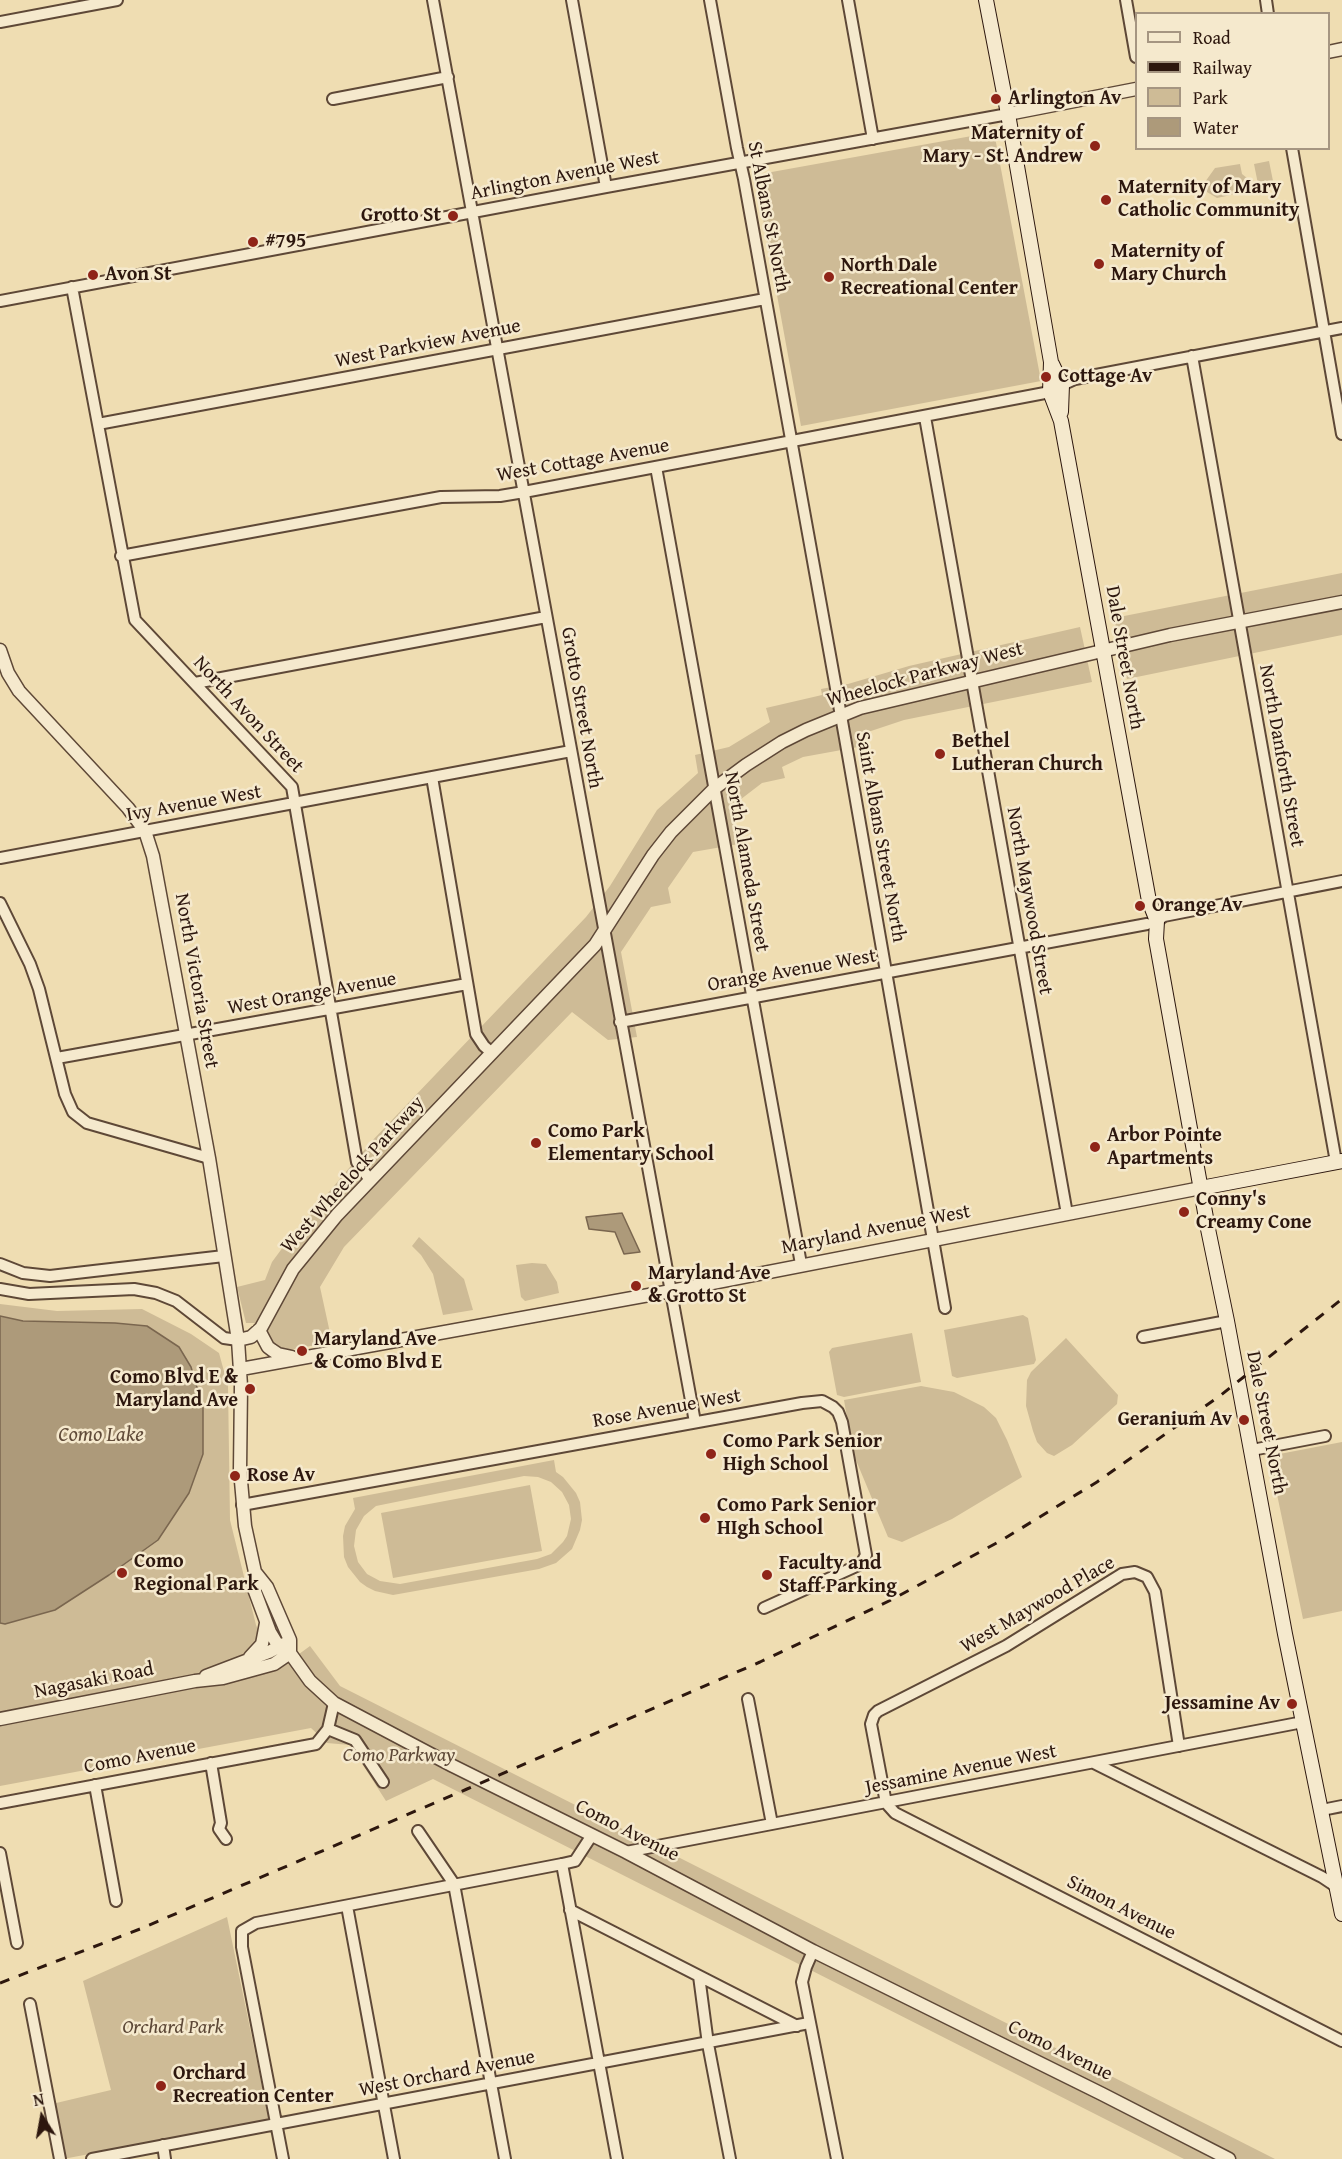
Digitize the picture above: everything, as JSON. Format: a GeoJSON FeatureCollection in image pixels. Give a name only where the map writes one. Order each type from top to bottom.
{"type":"FeatureCollection","features":[{"type":"Feature","properties":{"kind":"main road","name":"Dale Street North"},"geometry":{"type":"LineString","coordinates":[[986,0],[1201,1188],[1342,1914]]}},
{"type":"Feature","properties":{"kind":"main road","name":"Maryland Avenue West"},"geometry":{"type":"LineString","coordinates":[[1201,1188],[1339,1161]]}},
{"type":"Feature","properties":{"kind":"street"},"geometry":{"type":"LineString","coordinates":[[0,22],[117,0]]}},
{"type":"Feature","properties":{"kind":"street","name":"Grotto Street North"},"geometry":{"type":"LineString","coordinates":[[433,0],[695,1422]]}},
{"type":"Feature","properties":{"kind":"street"},"geometry":{"type":"LineString","coordinates":[[572,0],[606,187]]}},
{"type":"Feature","properties":{"kind":"street","name":"St Albans St North"},"geometry":{"type":"LineString","coordinates":[[710,0],[792,441]]}},
{"type":"Feature","properties":{"kind":"street"},"geometry":{"type":"LineString","coordinates":[[848,0],[873,139]]}},
{"type":"Feature","properties":{"kind":"street"},"geometry":{"type":"LineString","coordinates":[[1126,0],[1135,47]]}},
{"type":"Feature","properties":{"kind":"street"},"geometry":{"type":"LineString","coordinates":[[333,99],[448,77]]}},
{"type":"Feature","properties":{"kind":"street","name":"Arlington Avenue West"},"geometry":{"type":"LineString","coordinates":[[0,301],[1135,89]]}},
{"type":"Feature","properties":{"kind":"street"},"geometry":{"type":"LineString","coordinates":[[1292,150],[1342,434]]}},
{"type":"Feature","properties":{"kind":"street","name":"North Avon Street"},"geometry":{"type":"LineString","coordinates":[[72,287],[121,556],[135,620],[292,787],[357,1162],[370,1179]]}},
{"type":"Feature","properties":{"kind":"street","name":"West Parkview Avenue"},"geometry":{"type":"LineString","coordinates":[[98,424],[765,299]]}},
{"type":"Feature","properties":{"kind":"street","name":"West Cottage Avenue"},"geometry":{"type":"LineString","coordinates":[[121,556],[441,498],[500,496],[524,492],[925,417],[1056,388],[1075,379],[1342,328]]}},
{"type":"Feature","properties":{"kind":"street","name":"North Danforth Street"},"geometry":{"type":"LineString","coordinates":[[1192,356],[1287,892],[1339,1161]]}},
{"type":"Feature","properties":{"kind":"street","name":"North Maywood Street"},"geometry":{"type":"LineString","coordinates":[[925,417],[1067,1214]]}},
{"type":"Feature","properties":{"kind":"street","name":"Saint Albans Street North"},"geometry":{"type":"LineString","coordinates":[[792,441],[934,1239]]}},
{"type":"Feature","properties":{"kind":"street","name":"North Alameda Street"},"geometry":{"type":"LineString","coordinates":[[656,467],[801,1264]]}},
{"type":"Feature","properties":{"kind":"street","name":"Wheelock Parkway West"},"geometry":{"type":"LineString","coordinates":[[505,1039],[595,945],[658,848],[686,816],[715,788],[782,742],[841,714],[901,697],[1103,650],[1342,602]]}},
{"type":"Feature","properties":{"kind":"street"},"geometry":{"type":"LineString","coordinates":[[195,683],[546,617]]}},
{"type":"Feature","properties":{"kind":"street","name":"North Victoria Street"},"geometry":{"type":"LineString","coordinates":[[0,650],[4,673],[128,808],[145,831],[153,856],[210,1158],[238,1340],[241,1369],[239,1449],[242,1505],[255,1572],[254,1589],[270,1632],[286,1647]]}},
{"type":"Feature","properties":{"kind":"street","name":"Ivy Avenue West"},"geometry":{"type":"LineString","coordinates":[[0,858],[571,751]]}},
{"type":"Feature","properties":{"kind":"street"},"geometry":{"type":"LineString","coordinates":[[432,777],[476,1034],[492,1053]]}},
{"type":"Feature","properties":{"kind":"street","name":"Orange Avenue West"},"geometry":{"type":"LineString","coordinates":[[620,1022],[1152,922],[1164,916],[1342,881]]}},
{"type":"Feature","properties":{"kind":"street"},"geometry":{"type":"LineString","coordinates":[[0,903],[30,964],[39,989],[68,1103],[80,1119],[87,1123],[210,1158]]}},
{"type":"Feature","properties":{"kind":"street","name":"West Orange Avenue"},"geometry":{"type":"LineString","coordinates":[[57,1058],[467,984]]}},
{"type":"Feature","properties":{"kind":"street","name":"West Wheelock Parkway"},"geometry":{"type":"LineString","coordinates":[[259,1330],[299,1261],[327,1225],[505,1039]]}},
{"type":"Feature","properties":{"kind":"street","name":"Maryland Avenue West"},"geometry":{"type":"LineString","coordinates":[[241,1369],[671,1291],[1201,1188]]}},
{"type":"Feature","properties":{"kind":"street"},"geometry":{"type":"LineString","coordinates":[[934,1239],[945,1308]]}},
{"type":"Feature","properties":{"kind":"street"},"geometry":{"type":"LineString","coordinates":[[0,1264],[23,1273],[50,1276],[224,1256]]}},
{"type":"Feature","properties":{"kind":"street"},"geometry":{"type":"LineString","coordinates":[[0,1289],[29,1294],[134,1289],[156,1293],[176,1301],[224,1338],[238,1340],[251,1337],[259,1330],[272,1350],[278,1354],[299,1358]]}},
{"type":"Feature","properties":{"kind":"street"},"geometry":{"type":"LineString","coordinates":[[1143,1337],[1227,1321]]}},
{"type":"Feature","properties":{"kind":"street","name":"Rose Avenue West"},"geometry":{"type":"LineString","coordinates":[[242,1505],[822,1401],[831,1405],[838,1412],[866,1555],[861,1564],[764,1608]]}},
{"type":"Feature","properties":{"kind":"street"},"geometry":{"type":"LineString","coordinates":[[1252,1450],[1325,1436]]}},
{"type":"Feature","properties":{"kind":"street"},"geometry":{"type":"LineString","coordinates":[[255,1572],[267,1587],[286,1647]]}},
{"type":"Feature","properties":{"kind":"street","name":"West Maywood Place"},"geometry":{"type":"LineString","coordinates":[[886,1803],[871,1724],[876,1713],[1006,1646],[1128,1572],[1147,1577],[1154,1588],[1179,1746]]}},
{"type":"Feature","properties":{"kind":"street"},"geometry":{"type":"LineString","coordinates":[[243,1662],[262,1644],[265,1635],[265,1619]]}},
{"type":"Feature","properties":{"kind":"street"},"geometry":{"type":"LineString","coordinates":[[195,1681],[286,1647]]}},
{"type":"Feature","properties":{"kind":"street"},"geometry":{"type":"LineString","coordinates":[[195,1681],[223,1678],[274,1664],[286,1647]]}},
{"type":"Feature","properties":{"kind":"street","name":"Como Avenue"},"geometry":{"type":"LineString","coordinates":[[286,1647],[310,1681],[334,1703],[453,1766],[626,1852],[813,1951],[1092,2088],[1229,2159]]}},
{"type":"Feature","properties":{"kind":"street","name":"Nagasaki Road"},"geometry":{"type":"LineString","coordinates":[[0,1719],[195,1681]]}},
{"type":"Feature","properties":{"kind":"street"},"geometry":{"type":"LineString","coordinates":[[748,1699],[772,1824]]}},
{"type":"Feature","properties":{"kind":"street"},"geometry":{"type":"LineString","coordinates":[[334,1703],[328,1729],[356,1740],[383,1782]]}},
{"type":"Feature","properties":{"kind":"street","name":"Jessamine Avenue West"},"geometry":{"type":"LineString","coordinates":[[626,1852],[1303,1722]]}},
{"type":"Feature","properties":{"kind":"street","name":"Como Avenue"},"geometry":{"type":"LineString","coordinates":[[0,1803],[316,1744],[328,1729]]}},
{"type":"Feature","properties":{"kind":"street"},"geometry":{"type":"LineString","coordinates":[[211,1763],[221,1823],[219,1829],[226,1839]]}},
{"type":"Feature","properties":{"kind":"street"},"geometry":{"type":"LineString","coordinates":[[1094,1763],[1322,1877],[1337,1887]]}},
{"type":"Feature","properties":{"kind":"street"},"geometry":{"type":"LineString","coordinates":[[95,1785],[116,1901]]}},
{"type":"Feature","properties":{"kind":"street","name":"Simon Avenue"},"geometry":{"type":"LineString","coordinates":[[886,1803],[896,1813],[1342,2041]]}},
{"type":"Feature","properties":{"kind":"street"},"geometry":{"type":"LineString","coordinates":[[1322,1810],[1342,1806]]}},
{"type":"Feature","properties":{"kind":"street"},"geometry":{"type":"LineString","coordinates":[[418,1831],[454,1884],[506,2159]]}},
{"type":"Feature","properties":{"kind":"street"},"geometry":{"type":"LineString","coordinates":[[284,2159],[242,1947],[242,1932],[256,1923],[562,1864],[575,1860],[592,1835]]}},
{"type":"Feature","properties":{"kind":"street"},"geometry":{"type":"LineString","coordinates":[[0,1853],[17,1943]]}},
{"type":"Feature","properties":{"kind":"street"},"geometry":{"type":"LineString","coordinates":[[562,1864],[617,2159]]}},
{"type":"Feature","properties":{"kind":"street"},"geometry":{"type":"LineString","coordinates":[[347,1906],[394,2159]]}},
{"type":"Feature","properties":{"kind":"street"},"geometry":{"type":"LineString","coordinates":[[570,1910],[797,2026]]}},
{"type":"Feature","properties":{"kind":"street"},"geometry":{"type":"LineString","coordinates":[[813,1951],[802,1982],[837,2159]]}},
{"type":"Feature","properties":{"kind":"street"},"geometry":{"type":"LineString","coordinates":[[699,1976],[708,2044],[730,2159]]}},
{"type":"Feature","properties":{"kind":"street"},"geometry":{"type":"LineString","coordinates":[[30,2004],[60,2159]]}},
{"type":"Feature","properties":{"kind":"street","name":"West Orchard Avenue"},"geometry":{"type":"LineString","coordinates":[[92,2159],[708,2044],[809,2023]]}},
{"type":"Feature","properties":{"kind":"street"},"geometry":{"type":"LineString","coordinates":[[163,2145],[165,2159]]}},
{"type":"Feature","properties":{"kind":"green space"},"geometry":{"type":"Polygon","coordinates":[[[994,132],[1041,381],[801,426],[755,175],[994,132]]]}},
{"type":"Feature","properties":{"kind":"green space"},"geometry":{"type":"Polygon","coordinates":[[[1269,161],[1274,186],[1259,189],[1254,164],[1269,161]]]}},
{"type":"Feature","properties":{"kind":"green space"},"geometry":{"type":"Polygon","coordinates":[[[1240,164],[1242,174],[1247,178],[1243,186],[1245,192],[1217,198],[1207,192],[1205,182],[1215,168],[1240,164]]]}},
{"type":"Feature","properties":{"kind":"green space"},"geometry":{"type":"Polygon","coordinates":[[[1342,573],[1342,635],[1127,679],[1114,618],[1342,573]]]}},
{"type":"Feature","properties":{"kind":"green space"},"geometry":{"type":"Polygon","coordinates":[[[1080,627],[1092,682],[904,720],[856,736],[858,747],[803,757],[782,767],[785,778],[762,783],[732,806],[739,844],[693,852],[668,888],[671,903],[651,907],[621,952],[637,1037],[608,1040],[572,1012],[344,1247],[320,1287],[332,1342],[284,1351],[277,1349],[270,1341],[268,1333],[254,1323],[246,1323],[237,1287],[265,1280],[272,1262],[286,1243],[371,1142],[586,917],[610,886],[657,810],[698,773],[695,755],[729,747],[770,722],[766,708],[822,695],[821,689],[848,684],[909,666],[1080,627]]]}},
{"type":"Feature","properties":{"kind":"green space"},"geometry":{"type":"Polygon","coordinates":[[[419,1237],[464,1279],[473,1310],[443,1315],[433,1274],[421,1255],[412,1246],[419,1237]]]}},
{"type":"Feature","properties":{"kind":"green space"},"geometry":{"type":"Polygon","coordinates":[[[546,1264],[557,1282],[559,1293],[525,1301],[521,1297],[516,1265],[546,1264]]]}},
{"type":"Feature","properties":{"kind":"green space","name":"Como Regional Park"},"geometry":{"type":"Polygon","coordinates":[[[0,1304],[57,1311],[142,1309],[191,1334],[219,1353],[228,1386],[230,1520],[256,1625],[276,1671],[310,1646],[340,1686],[1275,2159],[1184,2159],[433,1779],[386,1801],[350,1745],[327,1743],[311,1728],[0,1786],[0,1304]]]}},
{"type":"Feature","properties":{"kind":"green space"},"geometry":{"type":"Polygon","coordinates":[[[1023,1315],[1028,1318],[1036,1360],[1034,1364],[957,1378],[952,1376],[944,1330],[1023,1315]]]}},
{"type":"Feature","properties":{"kind":"green space"},"geometry":{"type":"Polygon","coordinates":[[[912,1333],[921,1382],[844,1397],[837,1395],[829,1352],[832,1348],[912,1333]]]}},
{"type":"Feature","properties":{"kind":"green space"},"geometry":{"type":"Polygon","coordinates":[[[1066,1338],[1118,1395],[1117,1404],[1072,1445],[1054,1456],[1047,1453],[1037,1442],[1033,1431],[1026,1406],[1027,1380],[1031,1372],[1066,1338]]]}},
{"type":"Feature","properties":{"kind":"green space"},"geometry":{"type":"Polygon","coordinates":[[[921,1386],[954,1392],[984,1407],[996,1418],[1022,1477],[952,1519],[902,1542],[888,1537],[853,1453],[844,1400],[921,1386]]]}},
{"type":"Feature","properties":{"kind":"green space"},"geometry":{"type":"Polygon","coordinates":[[[1342,1442],[1342,1611],[1303,1619],[1269,1456],[1342,1442]]]}},
{"type":"Feature","properties":{"kind":"green space"},"geometry":{"type":"Polygon","coordinates":[[[554,1460],[556,1472],[576,1493],[580,1502],[582,1520],[572,1549],[556,1563],[539,1569],[393,1595],[367,1587],[348,1567],[344,1557],[343,1536],[345,1526],[355,1509],[353,1498],[554,1460]],[[524,1476],[376,1506],[364,1516],[356,1530],[354,1546],[358,1562],[367,1574],[380,1581],[400,1584],[537,1559],[551,1554],[567,1536],[571,1519],[569,1505],[562,1492],[551,1482],[538,1477],[524,1476]]]}},
{"type":"Feature","properties":{"kind":"green space"},"geometry":{"type":"Polygon","coordinates":[[[530,1485],[542,1551],[393,1578],[381,1513],[530,1485]]]}},
{"type":"Feature","properties":{"kind":"green space","name":"Orchard Park"},"geometry":{"type":"Polygon","coordinates":[[[227,1917],[269,2120],[63,2159],[52,2104],[111,2090],[83,1981],[227,1917]]]}},
{"type":"Feature","properties":{"kind":"water"},"geometry":{"type":"Polygon","coordinates":[[[622,1213],[640,1252],[624,1254],[615,1232],[589,1229],[586,1217],[622,1213]]]}},
{"type":"Feature","properties":{"kind":"water","name":"Como Lake"},"geometry":{"type":"Polygon","coordinates":[[[0,1316],[23,1321],[147,1326],[179,1347],[191,1367],[203,1408],[203,1454],[189,1493],[158,1540],[55,1610],[5,1624],[0,1623],[0,1316]]]}},
{"type":"Feature","properties":{"kind":"railway"},"geometry":{"type":"LineString","coordinates":[[0,1983],[140,1929],[467,1789],[760,1662],[891,1600],[1002,1540],[1097,1482],[1221,1395],[1342,1299]]}},
{"type":"Feature","properties":{"kind":"place","name":"Arlington Av"},"geometry":{"type":"Point","coordinates":[996,99]}},
{"type":"Feature","properties":{"kind":"place","name":"Maternity of Mary - St. Andrew"},"geometry":{"type":"Point","coordinates":[1095,146]}},
{"type":"Feature","properties":{"kind":"place","name":"Maternity of Mary Catholic Community"},"geometry":{"type":"Point","coordinates":[1106,200]}},
{"type":"Feature","properties":{"kind":"place","name":"Grotto St"},"geometry":{"type":"Point","coordinates":[453,216]}},
{"type":"Feature","properties":{"kind":"place","name":"#795"},"geometry":{"type":"Point","coordinates":[253,242]}},
{"type":"Feature","properties":{"kind":"place","name":"Maternity of Mary Church"},"geometry":{"type":"Point","coordinates":[1099,264]}},
{"type":"Feature","properties":{"kind":"place","name":"Avon St"},"geometry":{"type":"Point","coordinates":[93,275]}},
{"type":"Feature","properties":{"kind":"place","name":"North Dale Recreational Center"},"geometry":{"type":"Point","coordinates":[829,277]}},
{"type":"Feature","properties":{"kind":"place","name":"Cottage Av"},"geometry":{"type":"Point","coordinates":[1046,377]}},
{"type":"Feature","properties":{"kind":"place","name":"Bethel Lutheran Church"},"geometry":{"type":"Point","coordinates":[940,754]}},
{"type":"Feature","properties":{"kind":"place","name":"Orange Av"},"geometry":{"type":"Point","coordinates":[1140,906]}},
{"type":"Feature","properties":{"kind":"place","name":"Como Park Elementary School"},"geometry":{"type":"Point","coordinates":[536,1143]}},
{"type":"Feature","properties":{"kind":"place","name":"Arbor Pointe Apartments"},"geometry":{"type":"Point","coordinates":[1095,1147]}},
{"type":"Feature","properties":{"kind":"place","name":"Conny's Creamy Cone"},"geometry":{"type":"Point","coordinates":[1184,1212]}},
{"type":"Feature","properties":{"kind":"place","name":"Maryland Ave & Grotto St"},"geometry":{"type":"Point","coordinates":[636,1286]}},
{"type":"Feature","properties":{"kind":"place","name":"Maryland Ave & Como Blvd E"},"geometry":{"type":"Point","coordinates":[302,1351]}},
{"type":"Feature","properties":{"kind":"place","name":"Como Blvd E & Maryland Ave"},"geometry":{"type":"Point","coordinates":[250,1389]}},
{"type":"Feature","properties":{"kind":"place","name":"Geranium Av"},"geometry":{"type":"Point","coordinates":[1244,1420]}},
{"type":"Feature","properties":{"kind":"place","name":"Como Park Senior High School"},"geometry":{"type":"Point","coordinates":[711,1454]}},
{"type":"Feature","properties":{"kind":"place","name":"Rose Av"},"geometry":{"type":"Point","coordinates":[235,1476]}},
{"type":"Feature","properties":{"kind":"place","name":"Como Park Senior HIgh School"},"geometry":{"type":"Point","coordinates":[705,1518]}},
{"type":"Feature","properties":{"kind":"place","name":"Como Regional Park"},"geometry":{"type":"Point","coordinates":[122,1573]}},
{"type":"Feature","properties":{"kind":"place","name":"Faculty and Staff Parking"},"geometry":{"type":"Point","coordinates":[767,1575]}},
{"type":"Feature","properties":{"kind":"place","name":"Jessamine Av"},"geometry":{"type":"Point","coordinates":[1292,1704]}},
{"type":"Feature","properties":{"kind":"place","name":"Orchard Recreation Center"},"geometry":{"type":"Point","coordinates":[161,2086]}},
{"type":"Feature","properties":{"kind":"park label","name":"Como Parkway"},"geometry":{"type":"Point","coordinates":[399,1756]}}]}
